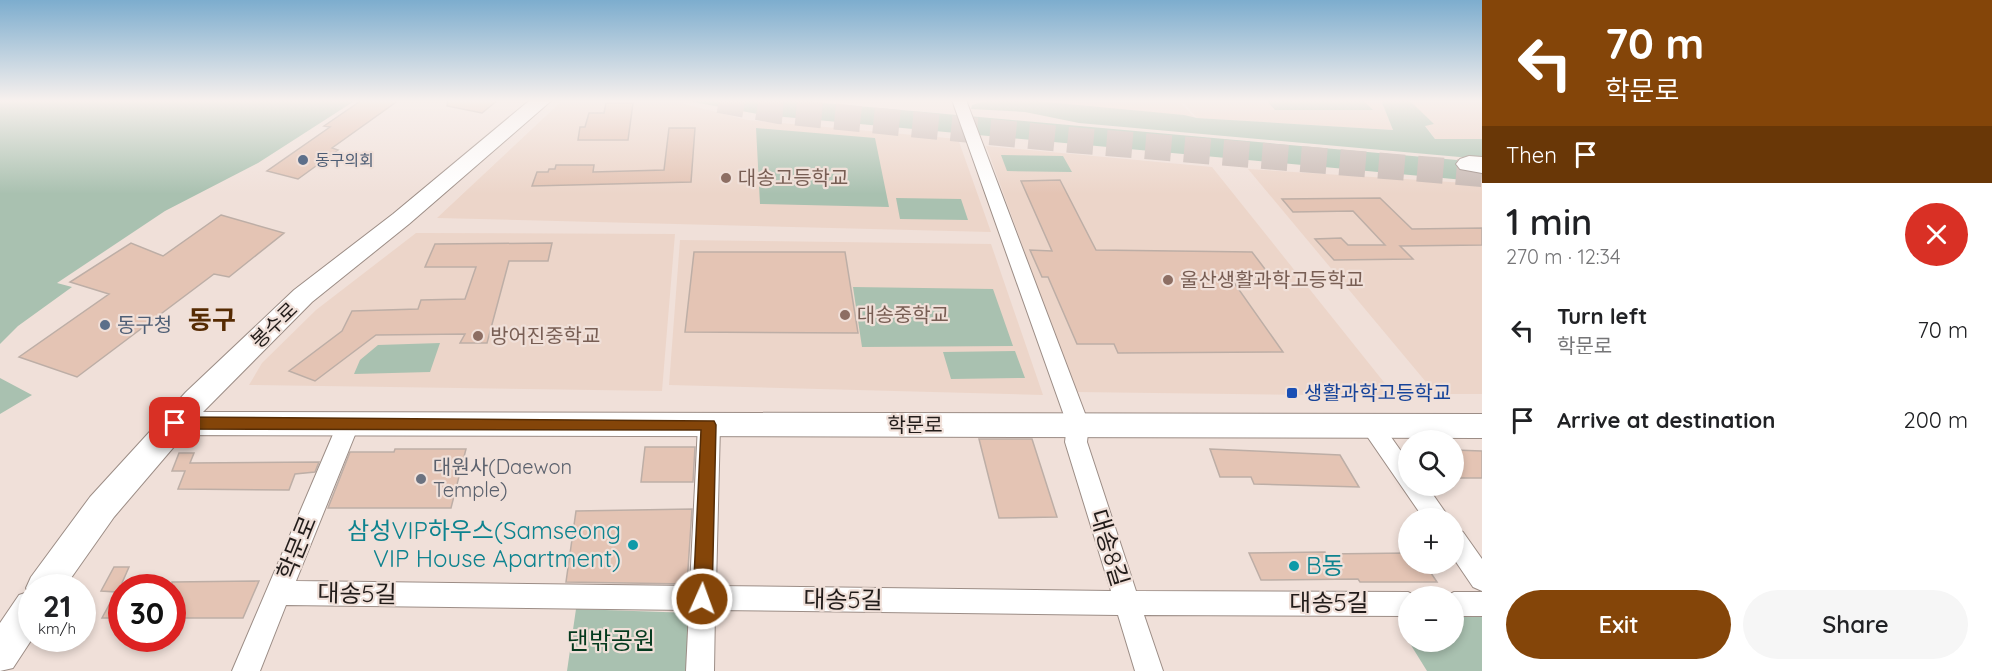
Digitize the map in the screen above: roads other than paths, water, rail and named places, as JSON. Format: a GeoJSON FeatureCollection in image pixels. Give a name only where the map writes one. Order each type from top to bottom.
{"type":"FeatureCollection","features":[{"type":"Feature","properties":{"kind":"street","name":"봉수로"},"geometry":{"type":"LineString","coordinates":[[54,574],[102,507],[196,400],[303,296],[401,219],[505,131]]}},
{"type":"Feature","properties":{"kind":"street","name":"대송8길"},"geometry":{"type":"LineString","coordinates":[[971,131],[1078,424],[1076,442],[1122,585],[1125,603],[1149,671]]}},
{"type":"Feature","properties":{"kind":"street","name":"학문로"},"geometry":{"type":"LineString","coordinates":[[175,423],[1482,426]]}},
{"type":"Feature","properties":{"kind":"street","name":"학문로"},"geometry":{"type":"LineString","coordinates":[[246,671],[348,425]]}},
{"type":"Feature","properties":{"kind":"street"},"geometry":{"type":"LineString","coordinates":[[700,671],[709,425]]}},
{"type":"Feature","properties":{"kind":"street"},"geometry":{"type":"LineString","coordinates":[[1371,426],[1398,464]]}},
{"type":"Feature","properties":{"kind":"street"},"geometry":{"type":"LineString","coordinates":[[1464,554],[1482,579]]}},
{"type":"Feature","properties":{"kind":"street","name":"대송5길"},"geometry":{"type":"LineString","coordinates":[[278,593],[702,599],[1398,604]]}},
{"type":"Feature","properties":{"kind":"street"},"geometry":{"type":"LineString","coordinates":[[1464,604],[1482,604]]}},
{"type":"Feature","properties":{"kind":"street"},"geometry":{"type":"LineString","coordinates":[[0,655],[18,628]]}},
{"type":"Feature","properties":{"kind":"tunnel"},"geometry":{"type":"LineString","coordinates":[[984,131],[1482,174]]}},
{"type":"Feature","properties":{"kind":"place","name":"동구의회"},"geometry":{"type":"Point","coordinates":[303,160]}},
{"type":"Feature","properties":{"kind":"place","name":"대송고등학교"},"geometry":{"type":"Point","coordinates":[726,178]}},
{"type":"Feature","properties":{"kind":"place","name":"울산생활과학고등학교"},"geometry":{"type":"Point","coordinates":[1168,280]}},
{"type":"Feature","properties":{"kind":"place","name":"대송중학교"},"geometry":{"type":"Point","coordinates":[845,315]}},
{"type":"Feature","properties":{"kind":"place","name":"동구청"},"geometry":{"type":"Point","coordinates":[105,325]}},
{"type":"Feature","properties":{"kind":"place","name":"방어진중학교"},"geometry":{"type":"Point","coordinates":[478,336]}},
{"type":"Feature","properties":{"kind":"place","name":"생활과학고등학교"},"geometry":{"type":"Point","coordinates":[1292,393]}},
{"type":"Feature","properties":{"kind":"place","name":"대원사(Daewon Temple)"},"geometry":{"type":"Point","coordinates":[421,479]}},
{"type":"Feature","properties":{"kind":"place","name":"삼성VIP하우스(Samseong VIP House Apartment)"},"geometry":{"type":"Point","coordinates":[633,545]}},
{"type":"Feature","properties":{"kind":"place","name":"B동"},"geometry":{"type":"Point","coordinates":[1294,566]}},
{"type":"Feature","properties":{"kind":"district","name":"동구"},"geometry":{"type":"Point","coordinates":[212,320]}},
{"type":"Feature","properties":{"kind":"park label","name":"댄밖공원"},"geometry":{"type":"Point","coordinates":[611,641]}}]}
